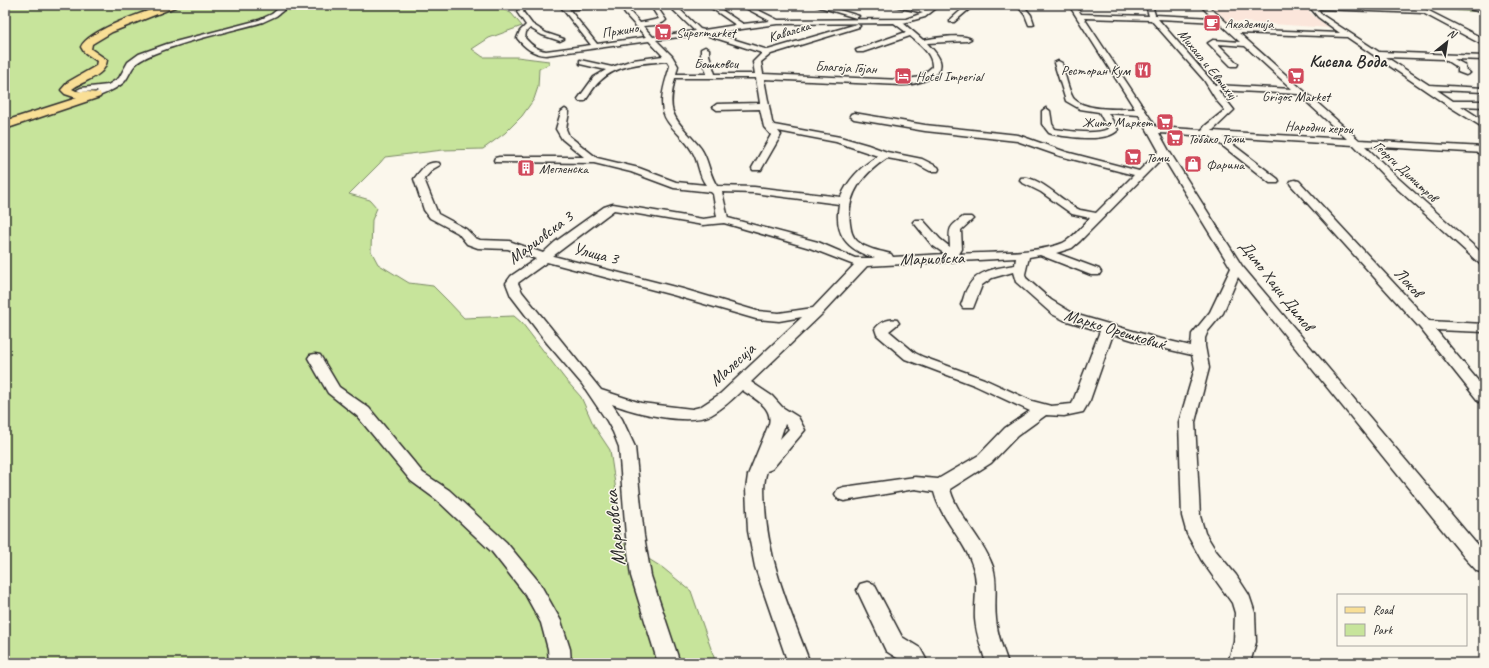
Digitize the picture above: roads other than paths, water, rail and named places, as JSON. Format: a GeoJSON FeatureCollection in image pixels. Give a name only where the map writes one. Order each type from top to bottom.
{"type":"FeatureCollection","features":[{"type":"Feature","properties":{"kind":"main road"},"geometry":{"type":"LineString","coordinates":[[96,94],[77,96],[67,92],[67,88],[96,72],[102,64],[102,60],[87,50],[86,47],[88,42],[109,30],[155,11],[176,5]]}},
{"type":"Feature","properties":{"kind":"main road"},"geometry":{"type":"LineString","coordinates":[[5,125],[77,96],[96,94]]}},
{"type":"Feature","properties":{"kind":"street"},"geometry":{"type":"LineString","coordinates":[[96,94],[124,78],[129,66],[137,59],[157,50],[266,19],[287,5]]}},
{"type":"Feature","properties":{"kind":"street"},"geometry":{"type":"LineString","coordinates":[[523,5],[520,12],[530,25],[544,34],[560,39]]}},
{"type":"Feature","properties":{"kind":"street"},"geometry":{"type":"LineString","coordinates":[[596,46],[564,7],[603,5]]}},
{"type":"Feature","properties":{"kind":"street"},"geometry":{"type":"LineString","coordinates":[[623,5],[627,13],[669,58],[674,66],[666,98],[668,113],[672,121],[697,150],[703,162],[708,181],[718,194],[721,215],[724,220]]}},
{"type":"Feature","properties":{"kind":"street"},"geometry":{"type":"LineString","coordinates":[[671,5],[694,28],[768,52]]}},
{"type":"Feature","properties":{"kind":"street"},"geometry":{"type":"LineString","coordinates":[[710,5],[741,26]]}},
{"type":"Feature","properties":{"kind":"street"},"geometry":{"type":"LineString","coordinates":[[743,5],[777,22]]}},
{"type":"Feature","properties":{"kind":"street"},"geometry":{"type":"LineString","coordinates":[[816,5],[861,19],[884,22]]}},
{"type":"Feature","properties":{"kind":"street"},"geometry":{"type":"LineString","coordinates":[[893,5],[929,12]]}},
{"type":"Feature","properties":{"kind":"street","name":"Пржино"},"geometry":{"type":"LineString","coordinates":[[530,25],[523,31],[521,38],[527,45],[541,53],[777,22],[861,19],[884,22],[914,19],[929,12],[937,5]]}},
{"type":"Feature","properties":{"kind":"street"},"geometry":{"type":"LineString","coordinates":[[952,21],[971,5]]}},
{"type":"Feature","properties":{"kind":"street"},"geometry":{"type":"LineString","coordinates":[[1020,5],[1028,14],[1031,24]]}},
{"type":"Feature","properties":{"kind":"street","name":"Димо Хаџи Димов"},"geometry":{"type":"LineString","coordinates":[[1072,5],[1153,130],[1164,151],[1237,268],[1472,553],[1484,565]]}},
{"type":"Feature","properties":{"kind":"street","name":"Михаил и Евтихиј"},"geometry":{"type":"LineString","coordinates":[[1149,5],[1153,17],[1230,110],[1208,128],[1207,130],[1212,135]]}},
{"type":"Feature","properties":{"kind":"street","name":"Георги Димитров"},"geometry":{"type":"LineString","coordinates":[[1202,5],[1356,142],[1394,180],[1484,261]]}},
{"type":"Feature","properties":{"kind":"street"},"geometry":{"type":"LineString","coordinates":[[1414,5],[1484,42]]}},
{"type":"Feature","properties":{"kind":"street"},"geometry":{"type":"LineString","coordinates":[[1458,5],[1484,11]]}},
{"type":"Feature","properties":{"kind":"street"},"geometry":{"type":"LineString","coordinates":[[1312,6],[1425,11]]}},
{"type":"Feature","properties":{"kind":"street"},"geometry":{"type":"LineString","coordinates":[[1312,6],[1320,16],[1484,125]]}},
{"type":"Feature","properties":{"kind":"street"},"geometry":{"type":"LineString","coordinates":[[638,25],[660,22],[663,20],[656,8]]}},
{"type":"Feature","properties":{"kind":"street"},"geometry":{"type":"LineString","coordinates":[[1081,16],[1219,20]]}},
{"type":"Feature","properties":{"kind":"street","name":"Кавалска"},"geometry":{"type":"LineString","coordinates":[[757,168],[775,136],[775,133],[769,127],[764,106],[757,62],[758,59],[768,52],[873,21]]}},
{"type":"Feature","properties":{"kind":"street","name":"Благоја Гојан"},"geometry":{"type":"LineString","coordinates":[[760,76],[916,82],[928,76],[936,65],[931,52],[896,21]]}},
{"type":"Feature","properties":{"kind":"street"},"geometry":{"type":"LineString","coordinates":[[1231,31],[1349,35]]}},
{"type":"Feature","properties":{"kind":"street"},"geometry":{"type":"LineString","coordinates":[[860,50],[911,33]]}},
{"type":"Feature","properties":{"kind":"street"},"geometry":{"type":"LineString","coordinates":[[921,42],[947,38],[967,38]]}},
{"type":"Feature","properties":{"kind":"street"},"geometry":{"type":"LineString","coordinates":[[96,94],[110,91],[130,80],[135,74],[137,64],[147,56],[186,42]]}},
{"type":"Feature","properties":{"kind":"street"},"geometry":{"type":"LineString","coordinates":[[1234,64],[1212,43],[1245,44]]}},
{"type":"Feature","properties":{"kind":"street"},"geometry":{"type":"LineString","coordinates":[[705,49],[705,55],[712,76]]}},
{"type":"Feature","properties":{"kind":"street"},"geometry":{"type":"LineString","coordinates":[[1377,54],[1484,58]]}},
{"type":"Feature","properties":{"kind":"street"},"geometry":{"type":"LineString","coordinates":[[1445,57],[1462,67],[1461,70],[1466,73]]}},
{"type":"Feature","properties":{"kind":"street"},"geometry":{"type":"LineString","coordinates":[[582,99],[597,79],[612,69],[633,62],[669,58]]}},
{"type":"Feature","properties":{"kind":"street"},"geometry":{"type":"LineString","coordinates":[[583,62],[612,69]]}},
{"type":"Feature","properties":{"kind":"street"},"geometry":{"type":"LineString","coordinates":[[1058,64],[1069,100],[1089,108],[1141,112]]}},
{"type":"Feature","properties":{"kind":"street","name":"Бошковси"},"geometry":{"type":"LineString","coordinates":[[672,76],[760,76]]}},
{"type":"Feature","properties":{"kind":"street"},"geometry":{"type":"LineString","coordinates":[[77,96],[113,85]]}},
{"type":"Feature","properties":{"kind":"street"},"geometry":{"type":"LineString","coordinates":[[1212,87],[1299,92]]}},
{"type":"Feature","properties":{"kind":"street"},"geometry":{"type":"LineString","coordinates":[[1426,87],[1484,90]]}},
{"type":"Feature","properties":{"kind":"street"},"geometry":{"type":"LineString","coordinates":[[1450,103],[1484,104]]}},
{"type":"Feature","properties":{"kind":"street"},"geometry":{"type":"LineString","coordinates":[[717,107],[764,106]]}},
{"type":"Feature","properties":{"kind":"street"},"geometry":{"type":"LineString","coordinates":[[1046,112],[1047,124],[1052,131],[1106,134],[1114,131],[1102,110]]}},
{"type":"Feature","properties":{"kind":"street"},"geometry":{"type":"LineString","coordinates":[[565,112],[561,130],[565,137],[594,160]]}},
{"type":"Feature","properties":{"kind":"street"},"geometry":{"type":"LineString","coordinates":[[854,116],[925,128],[1010,136],[1063,154],[1143,171],[1164,168],[1178,174]]}},
{"type":"Feature","properties":{"kind":"street"},"geometry":{"type":"LineString","coordinates":[[769,127],[837,139],[865,147],[885,155],[918,161],[934,169]]}},
{"type":"Feature","properties":{"kind":"street","name":"Народни херои"},"geometry":{"type":"LineString","coordinates":[[1153,130],[1212,135],[1484,150]]}},
{"type":"Feature","properties":{"kind":"street"},"geometry":{"type":"LineString","coordinates":[[1212,135],[1274,181]]}},
{"type":"Feature","properties":{"kind":"street","name":"Мариовска"},"geometry":{"type":"LineString","coordinates":[[724,220],[814,245],[853,261],[863,262],[954,255],[1021,261],[1043,252],[1068,245],[1099,217],[1164,151]]}},
{"type":"Feature","properties":{"kind":"street"},"geometry":{"type":"LineString","coordinates":[[885,155],[871,164],[854,180],[848,188],[844,201],[843,217],[846,234],[849,239],[862,249],[895,260]]}},
{"type":"Feature","properties":{"kind":"street"},"geometry":{"type":"LineString","coordinates":[[499,160],[594,160],[641,172],[674,185],[714,190],[754,190],[844,201]]}},
{"type":"Feature","properties":{"kind":"street","name":"Улица 3"},"geometry":{"type":"LineString","coordinates":[[434,165],[429,167],[419,179],[430,210],[434,216],[462,231],[471,241],[478,244],[509,245],[545,258],[678,292],[756,315],[778,317],[817,311]]}},
{"type":"Feature","properties":{"kind":"street"},"geometry":{"type":"LineString","coordinates":[[1025,180],[1045,190],[1076,212],[1099,217]]}},
{"type":"Feature","properties":{"kind":"street","name":"Локов"},"geometry":{"type":"LineString","coordinates":[[1294,183],[1407,307],[1425,324],[1484,398]]}},
{"type":"Feature","properties":{"kind":"street","name":"Мариовска 3"},"geometry":{"type":"LineString","coordinates":[[595,393],[552,340],[513,288],[512,283],[515,279],[545,258],[608,209],[613,208],[697,221],[724,220]]}},
{"type":"Feature","properties":{"kind":"street"},"geometry":{"type":"LineString","coordinates":[[919,222],[936,242],[954,255],[956,249],[953,235],[958,226],[967,219]]}},
{"type":"Feature","properties":{"kind":"street"},"geometry":{"type":"LineString","coordinates":[[1043,252],[1094,272]]}},
{"type":"Feature","properties":{"kind":"street"},"geometry":{"type":"LineString","coordinates":[[968,305],[972,298],[974,287],[983,279],[1021,261]]}},
{"type":"Feature","properties":{"kind":"street","name":"Марко Орешковиќ"},"geometry":{"type":"LineString","coordinates":[[1021,261],[1020,279],[1057,311],[1069,317],[1154,342],[1199,352]]}},
{"type":"Feature","properties":{"kind":"street","name":"Малесија"},"geometry":{"type":"LineString","coordinates":[[595,393],[639,408],[692,414],[705,411],[725,398],[741,383],[817,311],[863,262]]}},
{"type":"Feature","properties":{"kind":"street"},"geometry":{"type":"LineString","coordinates":[[1237,268],[1230,278],[1216,314],[1207,322],[1198,336],[1197,344],[1202,360],[1202,368],[1187,422],[1191,516],[1196,534],[1209,556],[1229,581],[1242,601],[1245,613],[1245,642],[1239,663]]}},
{"type":"Feature","properties":{"kind":"street"},"geometry":{"type":"LineString","coordinates":[[892,323],[882,328],[882,332],[910,356],[952,374],[979,382],[1042,410],[1062,411],[1077,408],[1082,400],[1108,328]]}},
{"type":"Feature","properties":{"kind":"street"},"geometry":{"type":"LineString","coordinates":[[1425,324],[1484,328]]}},
{"type":"Feature","properties":{"kind":"street"},"geometry":{"type":"LineString","coordinates":[[315,358],[333,390],[363,412],[416,477],[443,495],[499,547],[532,588],[552,621],[559,649],[560,663]]}},
{"type":"Feature","properties":{"kind":"street"},"geometry":{"type":"LineString","coordinates":[[741,383],[758,393],[777,411],[778,420],[776,428],[757,475],[757,531],[765,567],[780,604],[799,663]]}},
{"type":"Feature","properties":{"kind":"street","name":"Мариовска"},"geometry":{"type":"LineString","coordinates":[[595,393],[614,419],[627,447],[635,536],[641,576],[669,663]]}},
{"type":"Feature","properties":{"kind":"street"},"geometry":{"type":"LineString","coordinates":[[844,494],[915,483],[940,486],[985,458],[1011,432],[1042,410]]}},
{"type":"Feature","properties":{"kind":"street"},"geometry":{"type":"LineString","coordinates":[[940,486],[943,497],[983,567],[986,593],[985,618],[997,663]]}},
{"type":"Feature","properties":{"kind":"street"},"geometry":{"type":"LineString","coordinates":[[867,590],[894,644],[912,655],[917,663]]}},
{"type":"Feature","properties":{"kind":"place","name":"Академија"},"geometry":{"type":"Point","coordinates":[1212,23]}},
{"type":"Feature","properties":{"kind":"place","name":"Supermarket"},"geometry":{"type":"Point","coordinates":[663,32]}},
{"type":"Feature","properties":{"kind":"place","name":"Ресторан Кум"},"geometry":{"type":"Point","coordinates":[1143,70]}},
{"type":"Feature","properties":{"kind":"place","name":"Hotel Imperial"},"geometry":{"type":"Point","coordinates":[903,76]}},
{"type":"Feature","properties":{"kind":"place","name":"Grigos Market"},"geometry":{"type":"Point","coordinates":[1296,76]}},
{"type":"Feature","properties":{"kind":"place","name":"Жито Маркет"},"geometry":{"type":"Point","coordinates":[1165,122]}},
{"type":"Feature","properties":{"kind":"place","name":"Тобако Томи"},"geometry":{"type":"Point","coordinates":[1175,138]}},
{"type":"Feature","properties":{"kind":"place","name":"Томи"},"geometry":{"type":"Point","coordinates":[1133,157]}},
{"type":"Feature","properties":{"kind":"place","name":"Фарина"},"geometry":{"type":"Point","coordinates":[1193,164]}},
{"type":"Feature","properties":{"kind":"place","name":"Мегленска"},"geometry":{"type":"Point","coordinates":[526,168]}},
{"type":"Feature","properties":{"kind":"district","name":"Кисела Вода"},"geometry":{"type":"Point","coordinates":[1348,61]}}]}
